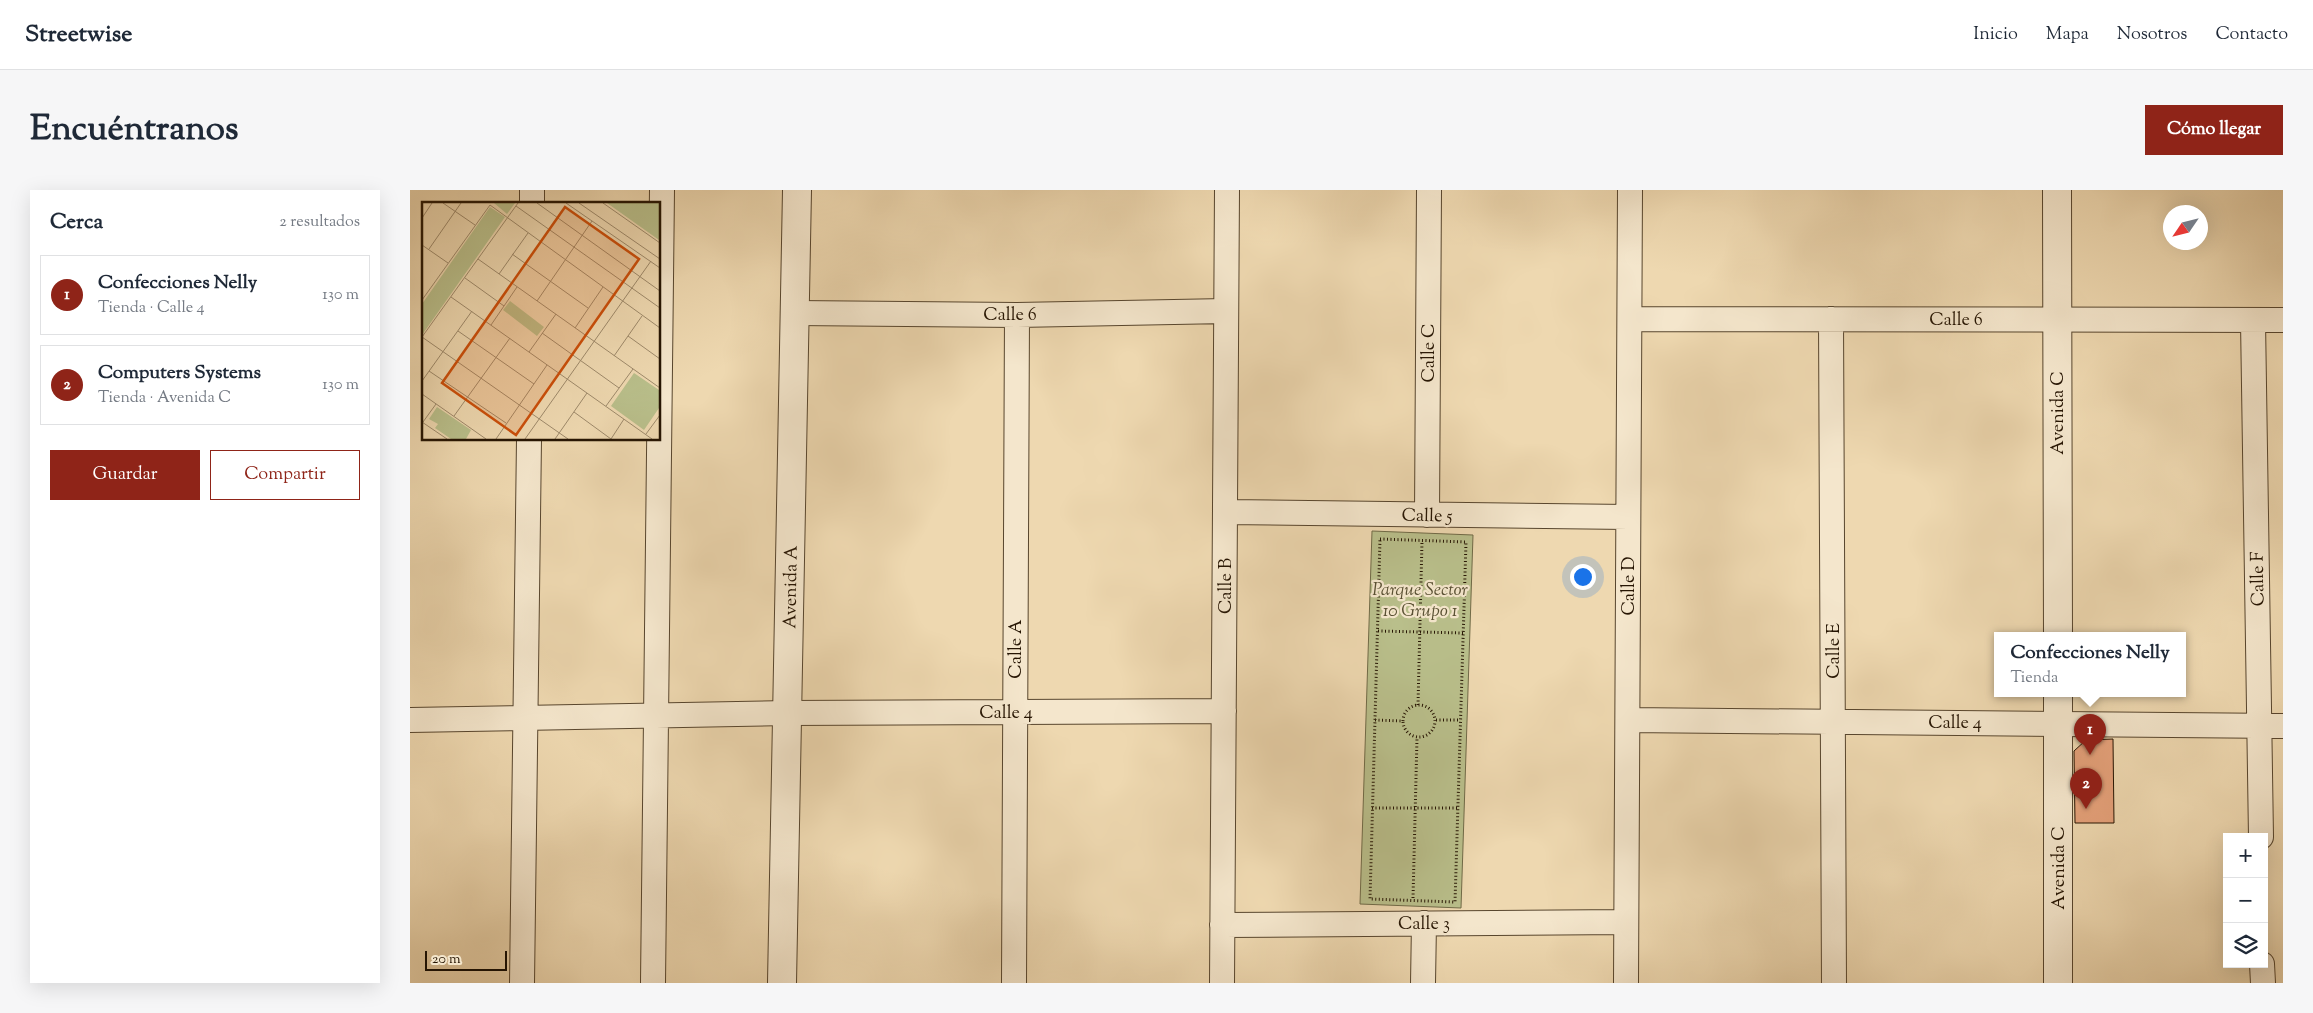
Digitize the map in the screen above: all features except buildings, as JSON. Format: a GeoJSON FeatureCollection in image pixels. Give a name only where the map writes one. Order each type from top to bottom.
{"type":"FeatureCollection","features":[{"type":"Feature","properties":{"kind":"street"},"geometry":{"type":"LineString","coordinates":[[660,365],[662,190]]}},
{"type":"Feature","properties":{"kind":"street","name":"Avenida A"},"geometry":{"type":"LineString","coordinates":[[782,983],[797,190]]}},
{"type":"Feature","properties":{"kind":"street","name":"Calle B"},"geometry":{"type":"LineString","coordinates":[[1222,983],[1227,190]]}},
{"type":"Feature","properties":{"kind":"street","name":"Calle C"},"geometry":{"type":"LineString","coordinates":[[1425,515],[1429,190]]}},
{"type":"Feature","properties":{"kind":"street","name":"Calle D"},"geometry":{"type":"LineString","coordinates":[[1626,983],[1630,190]]}},
{"type":"Feature","properties":{"kind":"street","name":"Avenida C"},"geometry":{"type":"LineString","coordinates":[[2057,190],[2058,632]]}},
{"type":"Feature","properties":{"kind":"street","name":"Calle 6"},"geometry":{"type":"LineString","coordinates":[[795,313],[1017,315],[1226,311]]}},
{"type":"Feature","properties":{"kind":"street","name":"Calle A"},"geometry":{"type":"LineString","coordinates":[[1014,983],[1017,315]]}},
{"type":"Feature","properties":{"kind":"street","name":"Calle 6"},"geometry":{"type":"LineString","coordinates":[[1630,318],[2283,320]]}},
{"type":"Feature","properties":{"kind":"street","name":"Calle E"},"geometry":{"type":"LineString","coordinates":[[1831,319],[1834,983]]}},
{"type":"Feature","properties":{"kind":"street","name":"Calle F"},"geometry":{"type":"LineString","coordinates":[[2254,321],[2260,833]]}},
{"type":"Feature","properties":{"kind":"street"},"geometry":{"type":"LineString","coordinates":[[522,983],[529,440]]}},
{"type":"Feature","properties":{"kind":"street"},"geometry":{"type":"LineString","coordinates":[[653,983],[659,440]]}},
{"type":"Feature","properties":{"kind":"street","name":"Calle 5"},"geometry":{"type":"LineString","coordinates":[[1225,512],[1628,518]]}},
{"type":"Feature","properties":{"kind":"street","name":"Avenida C"},"geometry":{"type":"LineString","coordinates":[[2058,697],[2058,983]]}},
{"type":"Feature","properties":{"kind":"street","name":"Calle 4"},"geometry":{"type":"LineString","coordinates":[[410,720],[787,713],[1224,711]]}},
{"type":"Feature","properties":{"kind":"street","name":"Calle 4"},"geometry":{"type":"LineString","coordinates":[[1628,720],[2283,726]]}},
{"type":"Feature","properties":{"kind":"street","name":"Calle 3"},"geometry":{"type":"LineString","coordinates":[[1222,925],[1626,922]]}},
{"type":"Feature","properties":{"kind":"street"},"geometry":{"type":"LineString","coordinates":[[1418,923],[1423,983]]}},
{"type":"Feature","properties":{"kind":"street"},"geometry":{"type":"LineString","coordinates":[[2262,968],[2262,983]]}},
{"type":"Feature","properties":{"kind":"path"},"geometry":{"type":"LineString","coordinates":[[1418,705],[1422,540],[1425,515]]}},
{"type":"Feature","properties":{"kind":"path"},"geometry":{"type":"LineString","coordinates":[[1380,539],[1422,540],[1466,542],[1455,902],[1370,899],[1380,539]]}},
{"type":"Feature","properties":{"kind":"path"},"geometry":{"type":"LineString","coordinates":[[1378,631],[1463,633]]}},
{"type":"Feature","properties":{"kind":"path"},"geometry":{"type":"LineString","coordinates":[[1418,705],[1427,707],[1433,712],[1436,720],[1432,732],[1426,737],[1417,738],[1411,736],[1406,731],[1403,720],[1406,710],[1418,705]]}},
{"type":"Feature","properties":{"kind":"path"},"geometry":{"type":"LineString","coordinates":[[1375,720],[1403,720]]}},
{"type":"Feature","properties":{"kind":"path"},"geometry":{"type":"LineString","coordinates":[[1436,720],[1460,720]]}},
{"type":"Feature","properties":{"kind":"path"},"geometry":{"type":"LineString","coordinates":[[1417,738],[1412,900],[1418,923]]}},
{"type":"Feature","properties":{"kind":"path"},"geometry":{"type":"LineString","coordinates":[[1372,808],[1458,808]]}},
{"type":"Feature","properties":{"kind":"green space","name":"Parque Sector 10 Grupo 1"},"geometry":{"type":"Polygon","coordinates":[[[1372,531],[1473,535],[1461,908],[1360,904],[1372,531]]]}},
{"type":"Feature","properties":{"kind":"place","name":"Confecciones Nelly"},"geometry":{"type":"Point","coordinates":[2090,755]}},
{"type":"Feature","properties":{"kind":"place","name":"Computers Systems"},"geometry":{"type":"Point","coordinates":[2086,809]}}]}
